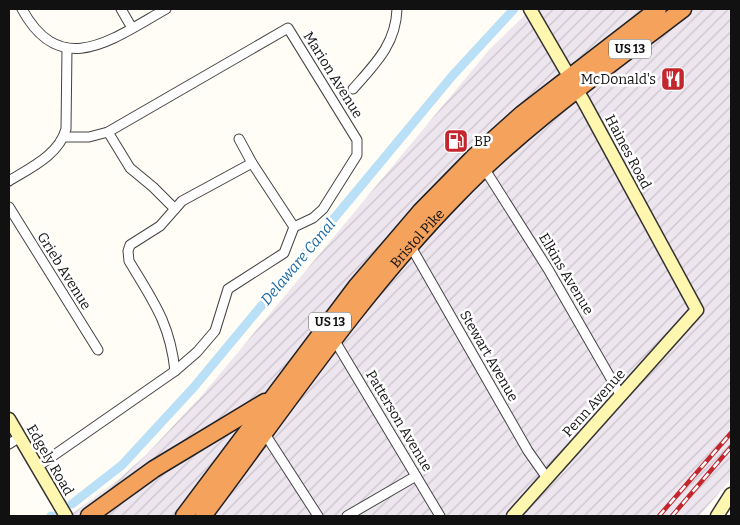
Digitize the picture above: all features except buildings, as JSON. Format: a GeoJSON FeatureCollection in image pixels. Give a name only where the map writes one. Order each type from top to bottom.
{"type":"FeatureCollection","features":[{"type":"Feature","properties":{"kind":"highway","name":"Bristol Pike"},"geometry":{"type":"LineString","coordinates":[[203,516],[335,341],[410,246],[484,168],[532,126],[574,83],[658,9]]}},
{"type":"Feature","properties":{"kind":"highway","name":"Bristol Pike"},"geometry":{"type":"LineString","coordinates":[[184,516],[361,281],[420,211],[490,141],[683,9]]}},
{"type":"Feature","properties":{"kind":"highway"},"geometry":{"type":"LineString","coordinates":[[89,516],[154,469],[275,394]]}},
{"type":"Feature","properties":{"kind":"street"},"geometry":{"type":"LineString","coordinates":[[22,9],[40,35],[57,46],[67,48],[91,48],[166,9]]}},
{"type":"Feature","properties":{"kind":"street"},"geometry":{"type":"LineString","coordinates":[[122,9],[132,28]]}},
{"type":"Feature","properties":{"kind":"street"},"geometry":{"type":"LineString","coordinates":[[353,90],[389,46],[397,19],[397,9]]}},
{"type":"Feature","properties":{"kind":"street","name":"Haines Road"},"geometry":{"type":"LineString","coordinates":[[530,9],[574,83],[697,310]]}},
{"type":"Feature","properties":{"kind":"street","name":"Marion Avenue"},"geometry":{"type":"LineString","coordinates":[[64,137],[89,137],[108,132],[288,28],[357,140],[358,150],[324,209],[313,218],[294,226]]}},
{"type":"Feature","properties":{"kind":"street"},"geometry":{"type":"LineString","coordinates":[[9,181],[40,162],[64,137],[66,129],[67,48]]}},
{"type":"Feature","properties":{"kind":"street"},"geometry":{"type":"LineString","coordinates":[[108,132],[130,168],[175,209]]}},
{"type":"Feature","properties":{"kind":"street"},"geometry":{"type":"LineString","coordinates":[[37,467],[175,371],[197,352],[215,331],[228,289],[284,253],[294,226],[252,163],[239,139]]}},
{"type":"Feature","properties":{"kind":"street"},"geometry":{"type":"LineString","coordinates":[[175,371],[173,352],[164,320],[128,256],[130,245],[160,226],[188,197],[252,163]]}},
{"type":"Feature","properties":{"kind":"street","name":"Elkins Avenue"},"geometry":{"type":"LineString","coordinates":[[484,168],[548,268],[621,396]]}},
{"type":"Feature","properties":{"kind":"street","name":"Grieb Avenue"},"geometry":{"type":"LineString","coordinates":[[9,207],[98,350]]}},
{"type":"Feature","properties":{"kind":"street","name":"Stewart Avenue"},"geometry":{"type":"LineString","coordinates":[[410,246],[528,451],[547,478]]}},
{"type":"Feature","properties":{"kind":"street","name":"Penn Avenue"},"geometry":{"type":"LineString","coordinates":[[513,516],[697,310]]}},
{"type":"Feature","properties":{"kind":"street","name":"Patterson Avenue"},"geometry":{"type":"LineString","coordinates":[[335,341],[440,516]]}},
{"type":"Feature","properties":{"kind":"street","name":"Edgely Road"},"geometry":{"type":"LineString","coordinates":[[9,419],[14,441],[37,467],[66,516]]}},
{"type":"Feature","properties":{"kind":"street"},"geometry":{"type":"LineString","coordinates":[[265,434],[318,516]]}},
{"type":"Feature","properties":{"kind":"street"},"geometry":{"type":"LineString","coordinates":[[347,516],[416,476]]}},
{"type":"Feature","properties":{"kind":"street"},"geometry":{"type":"LineString","coordinates":[[717,516],[731,494]]}},
{"type":"Feature","properties":{"kind":"shaded area"},"geometry":{"type":"Polygon","coordinates":[[[531,9],[731,9],[731,479],[699,516],[69,516],[118,480],[146,455],[204,393],[489,50],[531,9]]]}},
{"type":"Feature","properties":{"kind":"waterway","name":"Delaware Canal"},"geometry":{"type":"LineString","coordinates":[[72,504],[122,465],[194,387],[453,75],[514,9]]}},
{"type":"Feature","properties":{"kind":"railway"},"geometry":{"type":"LineString","coordinates":[[659,516],[731,433]]}},
{"type":"Feature","properties":{"kind":"railway"},"geometry":{"type":"LineString","coordinates":[[672,516],[731,447]]}},
{"type":"Feature","properties":{"kind":"place","name":"McDonald's"},"geometry":{"type":"Point","coordinates":[673,79]}},
{"type":"Feature","properties":{"kind":"place","name":"BP"},"geometry":{"type":"Point","coordinates":[456,141]}}]}
